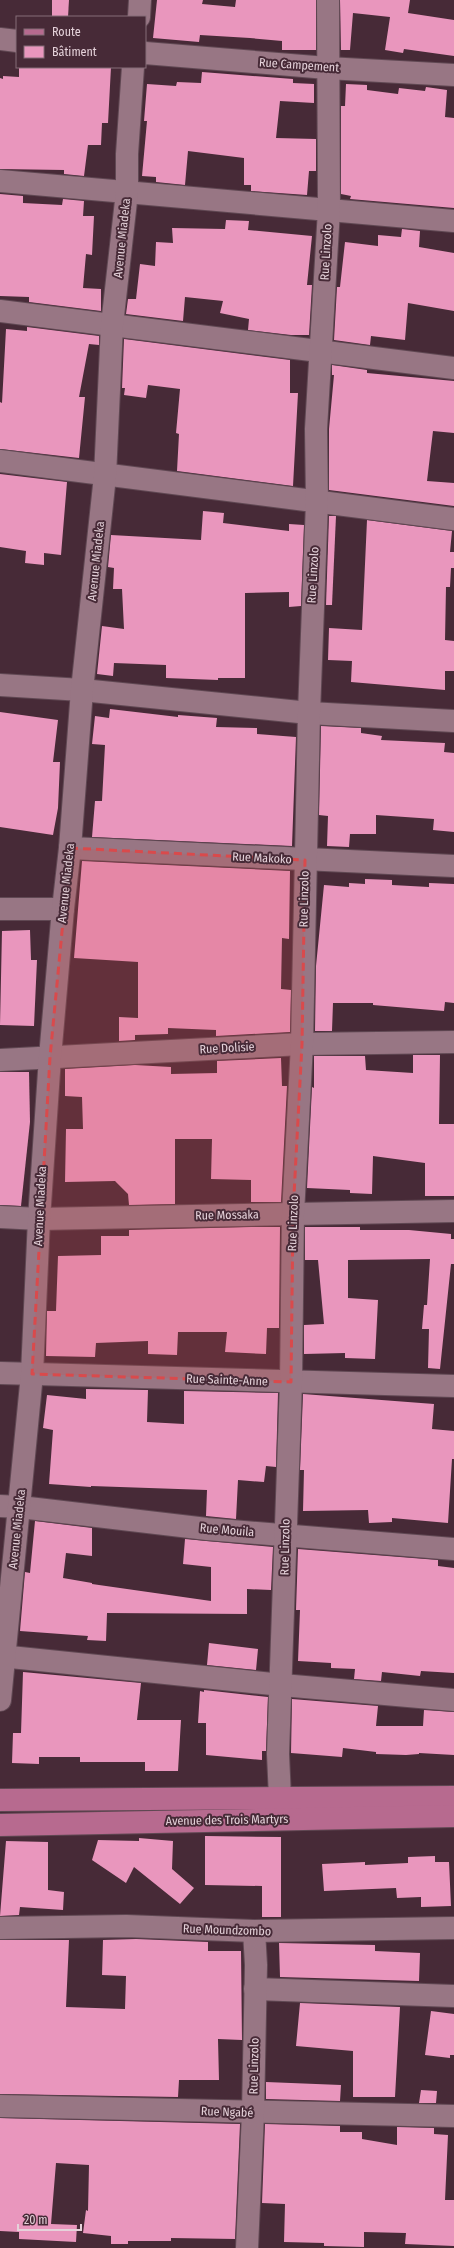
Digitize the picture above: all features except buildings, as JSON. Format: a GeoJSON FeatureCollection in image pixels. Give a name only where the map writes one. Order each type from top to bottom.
{"type":"FeatureCollection","features":[{"type":"Feature","properties":{"kind":"main road","name":"Avenue des Trois Martyrs"},"geometry":{"type":"LineString","coordinates":[[0,1800],[454,1797]]}},
{"type":"Feature","properties":{"kind":"main road","name":"Avenue des Trois Martyrs"},"geometry":{"type":"LineString","coordinates":[[0,1825],[454,1816]]}},
{"type":"Feature","properties":{"kind":"street"},"geometry":{"type":"LineString","coordinates":[[138,16],[140,0]]}},
{"type":"Feature","properties":{"kind":"street","name":"Rue Linzolo"},"geometry":{"type":"LineString","coordinates":[[280,1798],[278,1754],[282,1685],[285,1535],[291,1382],[293,1214],[302,1044],[308,714],[317,502],[316,429],[328,210],[328,0]]}},
{"type":"Feature","properties":{"kind":"street"},"geometry":{"type":"LineString","coordinates":[[0,40],[16,41]]}},
{"type":"Feature","properties":{"kind":"street","name":"Rue Campement"},"geometry":{"type":"LineString","coordinates":[[146,52],[327,68],[454,75]]}},
{"type":"Feature","properties":{"kind":"street","name":"Avenue Miadeka"},"geometry":{"type":"LineString","coordinates":[[0,1700],[10,1507],[32,1374],[39,1219],[50,1057],[62,909],[70,848],[82,690],[105,476],[112,325],[127,192],[127,154],[133,68]]}},
{"type":"Feature","properties":{"kind":"street"},"geometry":{"type":"LineString","coordinates":[[0,181],[454,221]]}},
{"type":"Feature","properties":{"kind":"street"},"geometry":{"type":"LineString","coordinates":[[0,311],[454,368]]}},
{"type":"Feature","properties":{"kind":"street"},"geometry":{"type":"LineString","coordinates":[[0,461],[105,476],[454,519]]}},
{"type":"Feature","properties":{"kind":"street"},"geometry":{"type":"LineString","coordinates":[[0,685],[82,690],[308,714],[454,722]]}},
{"type":"Feature","properties":{"kind":"street","name":"Rue Makoko"},"geometry":{"type":"LineString","coordinates":[[70,848],[454,866]]}},
{"type":"Feature","properties":{"kind":"street"},"geometry":{"type":"LineString","coordinates":[[0,909],[62,909]]}},
{"type":"Feature","properties":{"kind":"street","name":"Rue Dolisie"},"geometry":{"type":"LineString","coordinates":[[0,1060],[302,1044],[454,1042]]}},
{"type":"Feature","properties":{"kind":"street","name":"Rue Mossaka"},"geometry":{"type":"LineString","coordinates":[[0,1217],[39,1219],[454,1211]]}},
{"type":"Feature","properties":{"kind":"street","name":"Rue Sainte-Anne"},"geometry":{"type":"LineString","coordinates":[[0,1373],[454,1386]]}},
{"type":"Feature","properties":{"kind":"street","name":"Rue Mouila"},"geometry":{"type":"LineString","coordinates":[[10,1507],[208,1529],[454,1549]]}},
{"type":"Feature","properties":{"kind":"street"},"geometry":{"type":"LineString","coordinates":[[2,1656],[282,1685],[454,1700]]}},
{"type":"Feature","properties":{"kind":"street","name":"Rue Moundzombo"},"geometry":{"type":"LineString","coordinates":[[0,1928],[126,1926],[254,1931],[454,1928]]}},
{"type":"Feature","properties":{"kind":"street","name":"Rue Linzolo"},"geometry":{"type":"LineString","coordinates":[[247,2248],[253,2113],[255,1989],[254,1931]]}},
{"type":"Feature","properties":{"kind":"street"},"geometry":{"type":"LineString","coordinates":[[255,1989],[454,1996]]}},
{"type":"Feature","properties":{"kind":"street","name":"Rue Ngabé"},"geometry":{"type":"LineString","coordinates":[[0,2106],[253,2113],[454,2116]]}},
{"type":"Feature","properties":{"kind":"highlighted area"},"geometry":{"type":"Polygon","coordinates":[[[70,848],[305,860],[302,1044],[293,1214],[291,1382],[32,1374],[50,1057],[70,848]]]}}]}
